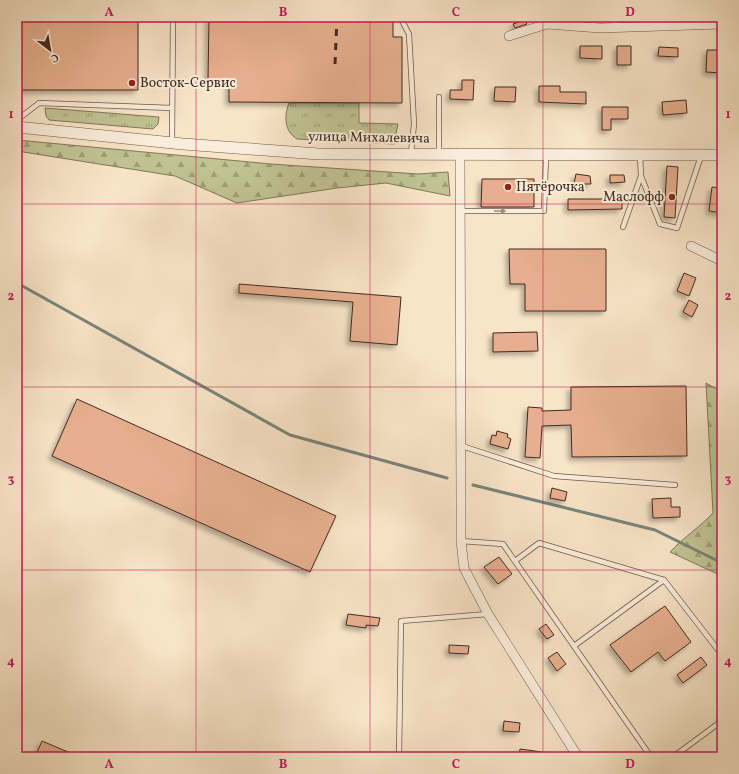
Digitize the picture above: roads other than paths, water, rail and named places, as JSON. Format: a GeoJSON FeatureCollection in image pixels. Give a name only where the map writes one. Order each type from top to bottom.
{"type":"FeatureCollection","features":[{"type":"Feature","properties":{"kind":"street"},"geometry":{"type":"LineString","coordinates":[[509,36],[547,24],[612,28],[722,24]]}},
{"type":"Feature","properties":{"kind":"street","name":"улица Михалевича"},"geometry":{"type":"LineString","coordinates":[[17,127],[172,143],[319,154],[722,154]]}},
{"type":"Feature","properties":{"kind":"street"},"geometry":{"type":"LineString","coordinates":[[460,154],[462,446],[461,541],[464,568],[488,614],[578,757]]}},
{"type":"Feature","properties":{"kind":"street"},"geometry":{"type":"LineString","coordinates":[[691,246],[722,261]]}},
{"type":"Feature","properties":{"kind":"lane"},"geometry":{"type":"LineString","coordinates":[[172,143],[173,17]]}},
{"type":"Feature","properties":{"kind":"lane"},"geometry":{"type":"LineString","coordinates":[[400,17],[409,34],[414,124],[411,155]]}},
{"type":"Feature","properties":{"kind":"lane"},"geometry":{"type":"LineString","coordinates":[[612,28],[620,17]]}},
{"type":"Feature","properties":{"kind":"lane"},"geometry":{"type":"LineString","coordinates":[[439,97],[439,155]]}},
{"type":"Feature","properties":{"kind":"lane"},"geometry":{"type":"LineString","coordinates":[[17,120],[39,103],[172,108]]}},
{"type":"Feature","properties":{"kind":"lane"},"geometry":{"type":"LineString","coordinates":[[461,211],[544,211],[546,154]]}},
{"type":"Feature","properties":{"kind":"lane"},"geometry":{"type":"LineString","coordinates":[[640,154],[641,176],[660,224],[677,228],[701,154]]}},
{"type":"Feature","properties":{"kind":"lane"},"geometry":{"type":"LineString","coordinates":[[623,227],[641,176]]}},
{"type":"Feature","properties":{"kind":"lane"},"geometry":{"type":"LineString","coordinates":[[462,446],[554,476],[675,485]]}},
{"type":"Feature","properties":{"kind":"lane"},"geometry":{"type":"LineString","coordinates":[[461,541],[503,544],[651,757]]}},
{"type":"Feature","properties":{"kind":"lane"},"geometry":{"type":"LineString","coordinates":[[515,561],[539,543],[664,580],[722,655]]}},
{"type":"Feature","properties":{"kind":"lane"},"geometry":{"type":"LineString","coordinates":[[574,646],[664,580]]}},
{"type":"Feature","properties":{"kind":"lane"},"geometry":{"type":"LineString","coordinates":[[399,757],[401,621],[488,614]]}},
{"type":"Feature","properties":{"kind":"lane"},"geometry":{"type":"LineString","coordinates":[[673,757],[719,723],[722,702]]}},
{"type":"Feature","properties":{"kind":"waterway"},"geometry":{"type":"LineString","coordinates":[[17,283],[290,435],[447,478]]}},
{"type":"Feature","properties":{"kind":"waterway"},"geometry":{"type":"LineString","coordinates":[[473,485],[655,530],[722,563]]}},
{"type":"Feature","properties":{"kind":"railway"},"geometry":{"type":"LineString","coordinates":[[335,64],[337,17]]}},
{"type":"Feature","properties":{"kind":"place","name":"Восток-Сервис"},"geometry":{"type":"Point","coordinates":[132,83]}},
{"type":"Feature","properties":{"kind":"place","name":"Пятёрочка"},"geometry":{"type":"Point","coordinates":[508,187]}},
{"type":"Feature","properties":{"kind":"place","name":"Маслофф"},"geometry":{"type":"Point","coordinates":[672,197]}}]}
